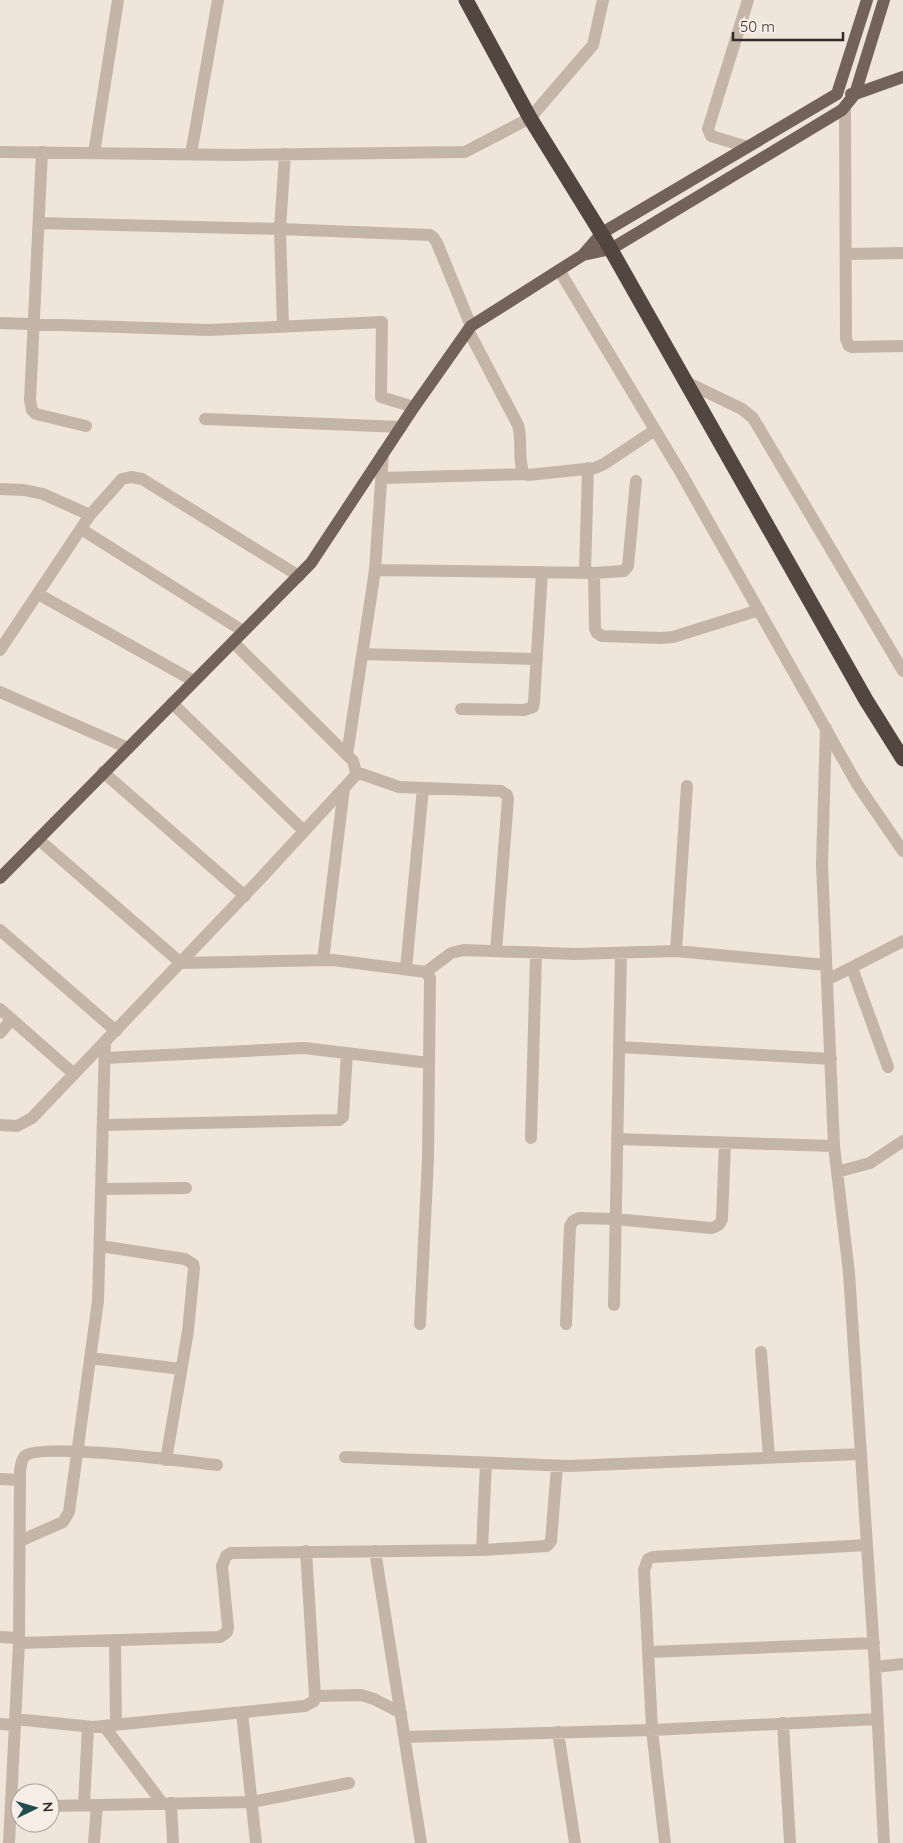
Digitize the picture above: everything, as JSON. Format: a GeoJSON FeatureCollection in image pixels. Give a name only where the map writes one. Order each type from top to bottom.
{"type":"FeatureCollection","features":[{"type":"Feature","properties":{"kind":"highway"},"geometry":{"type":"LineString","coordinates":[[466,0],[530,118],[602,233],[876,717],[903,759]]}},
{"type":"Feature","properties":{"kind":"main road"},"geometry":{"type":"LineString","coordinates":[[837,94],[867,0]]}},
{"type":"Feature","properties":{"kind":"main road"},"geometry":{"type":"LineString","coordinates":[[583,255],[611,249],[845,106],[855,94],[884,0]]}},
{"type":"Feature","properties":{"kind":"main road"},"geometry":{"type":"LineString","coordinates":[[0,878],[311,563],[383,453],[469,328],[583,255],[602,233],[837,94],[855,94],[903,77]]}},
{"type":"Feature","properties":{"kind":"street"},"geometry":{"type":"LineString","coordinates":[[94,153],[118,0]]}},
{"type":"Feature","properties":{"kind":"street"},"geometry":{"type":"LineString","coordinates":[[191,154],[218,0]]}},
{"type":"Feature","properties":{"kind":"street"},"geometry":{"type":"LineString","coordinates":[[0,152],[284,154],[465,152],[530,118],[593,45],[603,0]]}},
{"type":"Feature","properties":{"kind":"street"},"geometry":{"type":"LineString","coordinates":[[748,0],[708,128],[711,136],[748,147]]}},
{"type":"Feature","properties":{"kind":"street"},"geometry":{"type":"LineString","coordinates":[[845,106],[846,339],[847,343],[852,347],[903,346]]}},
{"type":"Feature","properties":{"kind":"street"},"geometry":{"type":"LineString","coordinates":[[42,152],[30,400],[32,410],[36,414],[86,426]]}},
{"type":"Feature","properties":{"kind":"street"},"geometry":{"type":"LineString","coordinates":[[283,327],[280,229],[284,154]]}},
{"type":"Feature","properties":{"kind":"street"},"geometry":{"type":"LineString","coordinates":[[39,223],[430,235],[437,243],[469,328],[518,425],[524,474]]}},
{"type":"Feature","properties":{"kind":"street"},"geometry":{"type":"LineString","coordinates":[[846,254],[903,254]]}},
{"type":"Feature","properties":{"kind":"street"},"geometry":{"type":"LineString","coordinates":[[559,270],[655,430],[861,789],[903,851]]}},
{"type":"Feature","properties":{"kind":"street"},"geometry":{"type":"LineString","coordinates":[[0,323],[209,330],[382,322],[381,397],[414,407]]}},
{"type":"Feature","properties":{"kind":"street"},"geometry":{"type":"LineString","coordinates":[[686,382],[742,409],[753,418],[903,671]]}},
{"type":"Feature","properties":{"kind":"street"},"geometry":{"type":"LineString","coordinates":[[205,419],[401,427]]}},
{"type":"Feature","properties":{"kind":"street"},"geometry":{"type":"LineString","coordinates":[[382,478],[528,475],[588,468],[604,464],[655,430]]}},
{"type":"Feature","properties":{"kind":"street"},"geometry":{"type":"LineString","coordinates":[[347,755],[375,570],[383,453]]}},
{"type":"Feature","properties":{"kind":"street"},"geometry":{"type":"LineString","coordinates":[[588,468],[589,573],[597,633],[602,636],[672,637],[759,610]]}},
{"type":"Feature","properties":{"kind":"street"},"geometry":{"type":"LineString","coordinates":[[0,650],[90,515],[122,479],[131,477],[142,479],[299,576]]}},
{"type":"Feature","properties":{"kind":"street"},"geometry":{"type":"LineString","coordinates":[[375,570],[589,573],[624,571],[628,566],[636,481]]}},
{"type":"Feature","properties":{"kind":"street"},"geometry":{"type":"LineString","coordinates":[[0,489],[24,490],[43,494],[90,515]]}},
{"type":"Feature","properties":{"kind":"street"},"geometry":{"type":"LineString","coordinates":[[81,529],[243,631]]}},
{"type":"Feature","properties":{"kind":"street"},"geometry":{"type":"LineString","coordinates":[[461,709],[524,710],[532,706],[542,572]]}},
{"type":"Feature","properties":{"kind":"street"},"geometry":{"type":"LineString","coordinates":[[38,594],[194,681]]}},
{"type":"Feature","properties":{"kind":"street"},"geometry":{"type":"LineString","coordinates":[[233,642],[353,761],[356,772]]}},
{"type":"Feature","properties":{"kind":"street"},"geometry":{"type":"LineString","coordinates":[[362,654],[537,659]]}},
{"type":"Feature","properties":{"kind":"street"},"geometry":{"type":"LineString","coordinates":[[0,692],[128,748]]}},
{"type":"Feature","properties":{"kind":"street"},"geometry":{"type":"LineString","coordinates":[[172,703],[304,831]]}},
{"type":"Feature","properties":{"kind":"street"},"geometry":{"type":"LineString","coordinates":[[826,728],[822,864],[834,1146],[849,1273],[874,1643],[884,1843]]}},
{"type":"Feature","properties":{"kind":"street"},"geometry":{"type":"LineString","coordinates":[[103,772],[245,896]]}},
{"type":"Feature","properties":{"kind":"street"},"geometry":{"type":"LineString","coordinates":[[0,1125],[17,1126],[27,1122],[245,896],[344,788],[356,772]]}},
{"type":"Feature","properties":{"kind":"street"},"geometry":{"type":"LineString","coordinates":[[356,772],[399,787],[501,791],[507,796],[496,951]]}},
{"type":"Feature","properties":{"kind":"street"},"geometry":{"type":"LineString","coordinates":[[676,951],[687,786]]}},
{"type":"Feature","properties":{"kind":"street"},"geometry":{"type":"LineString","coordinates":[[323,960],[344,788]]}},
{"type":"Feature","properties":{"kind":"street"},"geometry":{"type":"LineString","coordinates":[[406,969],[423,788]]}},
{"type":"Feature","properties":{"kind":"street"},"geometry":{"type":"LineString","coordinates":[[38,839],[181,963],[338,960],[426,972],[455,952],[464,950],[575,954],[676,951],[826,965]]}},
{"type":"Feature","properties":{"kind":"street"},"geometry":{"type":"LineString","coordinates":[[0,930],[116,1031]]}},
{"type":"Feature","properties":{"kind":"street"},"geometry":{"type":"LineString","coordinates":[[827,980],[903,941]]}},
{"type":"Feature","properties":{"kind":"street"},"geometry":{"type":"LineString","coordinates":[[531,1138],[536,953]]}},
{"type":"Feature","properties":{"kind":"street"},"geometry":{"type":"LineString","coordinates":[[614,1305],[621,953]]}},
{"type":"Feature","properties":{"kind":"street"},"geometry":{"type":"LineString","coordinates":[[852,968],[888,1067]]}},
{"type":"Feature","properties":{"kind":"street"},"geometry":{"type":"LineString","coordinates":[[420,1324],[428,1159],[430,978],[426,972]]}},
{"type":"Feature","properties":{"kind":"street"},"geometry":{"type":"LineString","coordinates":[[0,1009],[74,1074]]}},
{"type":"Feature","properties":{"kind":"street"},"geometry":{"type":"LineString","coordinates":[[0,1033],[12,1019]]}},
{"type":"Feature","properties":{"kind":"street"},"geometry":{"type":"LineString","coordinates":[[20,1541],[58,1524],[66,1518],[69,1512],[98,1301],[105,1042]]}},
{"type":"Feature","properties":{"kind":"street"},"geometry":{"type":"LineString","coordinates":[[619,1047],[831,1059]]}},
{"type":"Feature","properties":{"kind":"street"},"geometry":{"type":"LineString","coordinates":[[105,1058],[312,1048],[429,1063]]}},
{"type":"Feature","properties":{"kind":"street"},"geometry":{"type":"LineString","coordinates":[[103,1125],[339,1120],[343,1117],[347,1053]]}},
{"type":"Feature","properties":{"kind":"street"},"geometry":{"type":"LineString","coordinates":[[617,1139],[834,1146]]}},
{"type":"Feature","properties":{"kind":"street"},"geometry":{"type":"LineString","coordinates":[[837,1172],[870,1162],[903,1141]]}},
{"type":"Feature","properties":{"kind":"street"},"geometry":{"type":"LineString","coordinates":[[566,1324],[570,1226],[573,1221],[579,1218],[615,1219],[711,1228],[720,1224],[722,1219],[725,1143]]}},
{"type":"Feature","properties":{"kind":"street"},"geometry":{"type":"LineString","coordinates":[[101,1189],[186,1188]]}},
{"type":"Feature","properties":{"kind":"street"},"geometry":{"type":"LineString","coordinates":[[100,1246],[185,1259],[194,1268],[188,1330],[166,1457]]}},
{"type":"Feature","properties":{"kind":"street"},"geometry":{"type":"LineString","coordinates":[[761,1352],[769,1458]]}},
{"type":"Feature","properties":{"kind":"street"},"geometry":{"type":"LineString","coordinates":[[90,1358],[181,1369]]}},
{"type":"Feature","properties":{"kind":"street"},"geometry":{"type":"LineString","coordinates":[[11,1783],[20,1640],[21,1462],[25,1456],[32,1453],[78,1447],[217,1465]]}},
{"type":"Feature","properties":{"kind":"street"},"geometry":{"type":"LineString","coordinates":[[345,1457],[557,1466],[861,1454]]}},
{"type":"Feature","properties":{"kind":"street"},"geometry":{"type":"LineString","coordinates":[[482,1550],[486,1463]]}},
{"type":"Feature","properties":{"kind":"street"},"geometry":{"type":"LineString","coordinates":[[0,1637],[20,1640],[115,1640],[220,1637],[227,1632],[228,1627],[222,1566],[223,1560],[231,1553],[482,1550],[547,1546],[550,1541],[557,1466]]}},
{"type":"Feature","properties":{"kind":"street"},"geometry":{"type":"LineString","coordinates":[[0,1480],[20,1480]]}},
{"type":"Feature","properties":{"kind":"street"},"geometry":{"type":"LineString","coordinates":[[665,1843],[652,1730],[644,1570],[648,1559],[653,1557],[867,1545]]}},
{"type":"Feature","properties":{"kind":"street"},"geometry":{"type":"LineString","coordinates":[[375,1551],[421,1843]]}},
{"type":"Feature","properties":{"kind":"street"},"geometry":{"type":"LineString","coordinates":[[0,1724],[15,1722],[88,1727],[305,1706],[314,1701],[306,1552]]}},
{"type":"Feature","properties":{"kind":"street"},"geometry":{"type":"LineString","coordinates":[[115,1640],[110,1725],[167,1804],[173,1843]]}},
{"type":"Feature","properties":{"kind":"street"},"geometry":{"type":"LineString","coordinates":[[648,1652],[874,1643]]}},
{"type":"Feature","properties":{"kind":"street"},"geometry":{"type":"LineString","coordinates":[[875,1667],[903,1664]]}},
{"type":"Feature","properties":{"kind":"street"},"geometry":{"type":"LineString","coordinates":[[315,1696],[361,1695],[374,1699],[401,1713]]}},
{"type":"Feature","properties":{"kind":"street"},"geometry":{"type":"LineString","coordinates":[[242,1712],[256,1843]]}},
{"type":"Feature","properties":{"kind":"street"},"geometry":{"type":"LineString","coordinates":[[405,1737],[652,1730],[878,1719]]}},
{"type":"Feature","properties":{"kind":"street"},"geometry":{"type":"LineString","coordinates":[[783,1723],[790,1843]]}},
{"type":"Feature","properties":{"kind":"street"},"geometry":{"type":"LineString","coordinates":[[88,1727],[90,1805],[94,1843]]}},
{"type":"Feature","properties":{"kind":"street"},"geometry":{"type":"LineString","coordinates":[[558,1732],[575,1843]]}},
{"type":"Feature","properties":{"kind":"street"},"geometry":{"type":"LineString","coordinates":[[60,1806],[252,1802],[349,1783]]}},
{"type":"Feature","properties":{"kind":"street"},"geometry":{"type":"LineString","coordinates":[[9,1843],[10,1802]]}}]}
